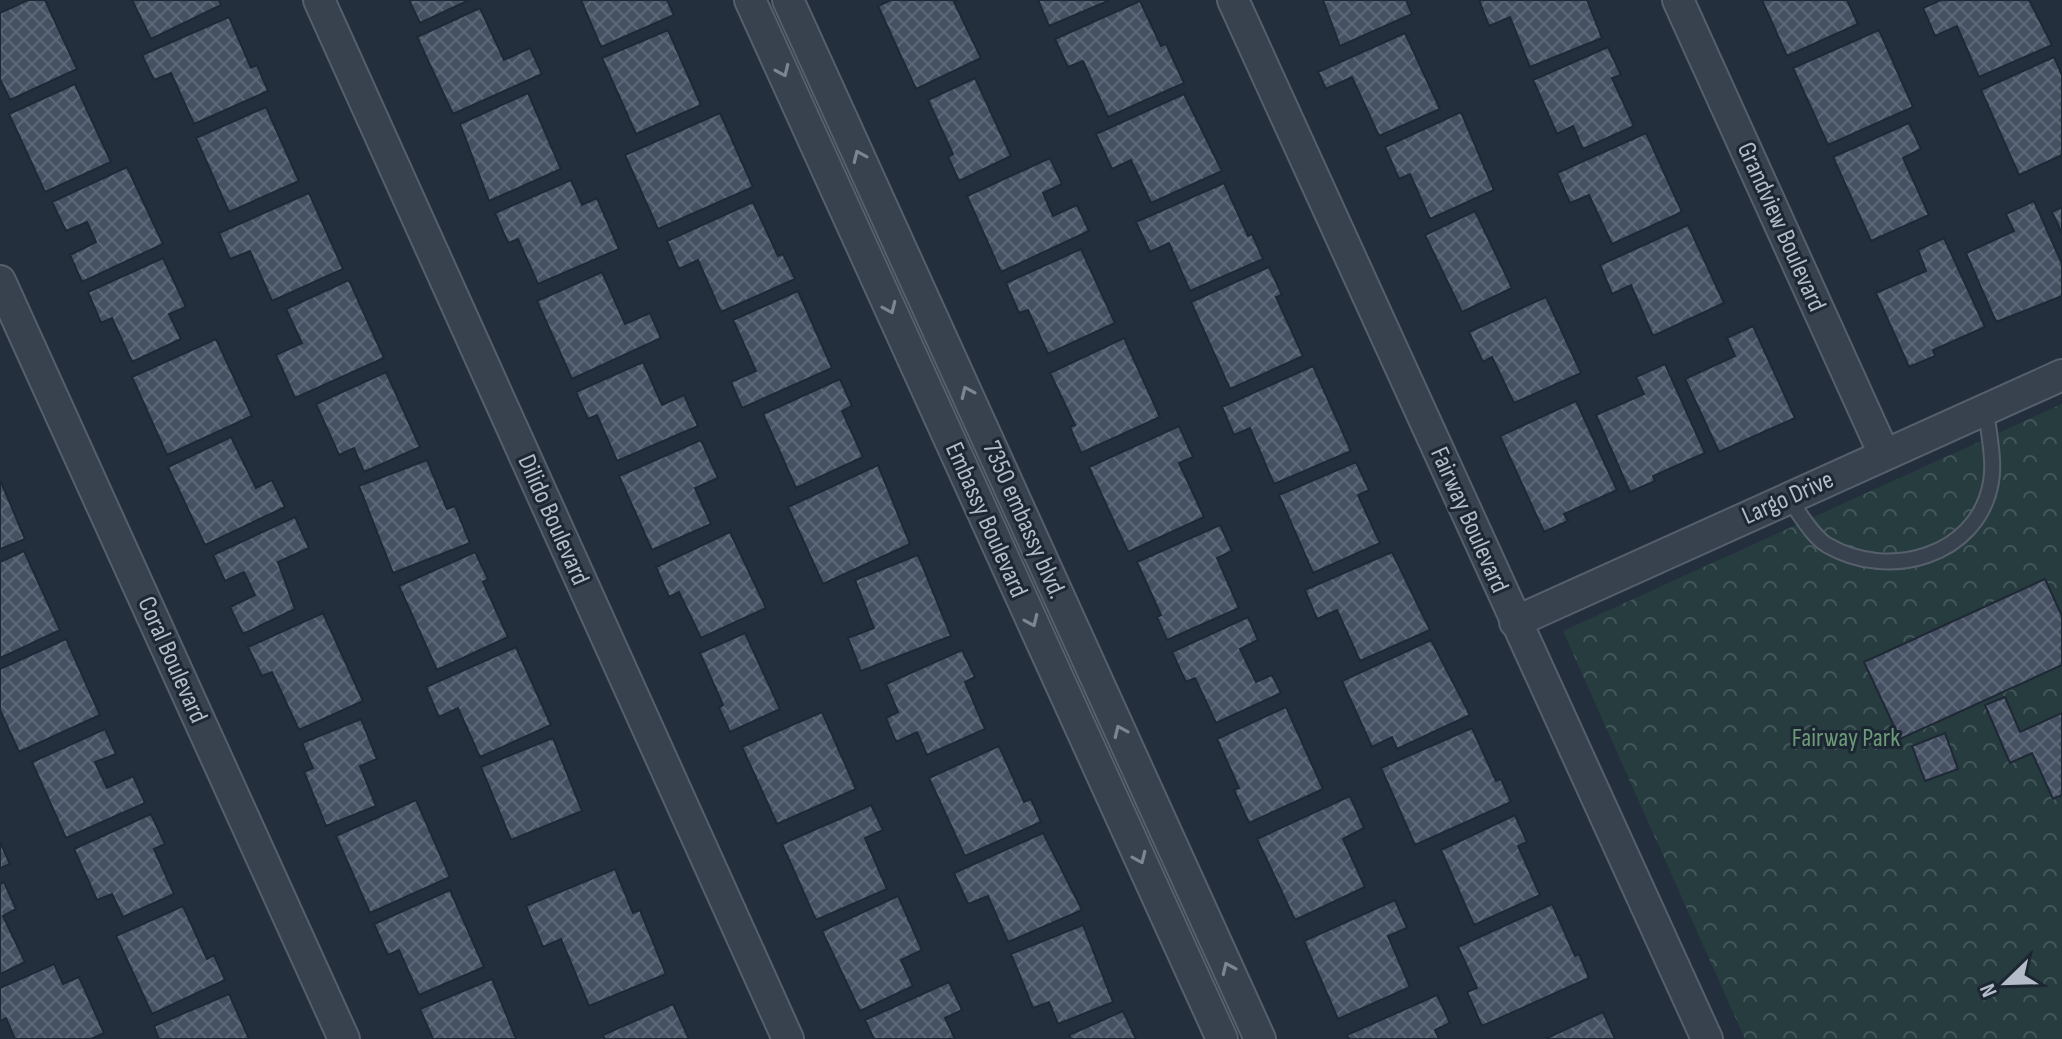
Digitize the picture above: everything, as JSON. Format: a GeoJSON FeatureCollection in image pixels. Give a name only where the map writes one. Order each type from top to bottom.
{"type":"FeatureCollection","features":[{"type":"Feature","properties":{"kind":"street","name":"Dilido Boulevard"},"geometry":{"type":"LineString","coordinates":[[319,0],[788,1039]]}},
{"type":"Feature","properties":{"kind":"street","name":"Embassy Boulevard"},"geometry":{"type":"LineString","coordinates":[[750,0],[1222,1039]]}},
{"type":"Feature","properties":{"kind":"street","name":"7350 embassy blvd."},"geometry":{"type":"LineString","coordinates":[[788,0],[1260,1039]]}},
{"type":"Feature","properties":{"kind":"street","name":"Fairway Boulevard"},"geometry":{"type":"LineString","coordinates":[[1233,0],[1707,1039]]}},
{"type":"Feature","properties":{"kind":"street","name":"Grandview Boulevard"},"geometry":{"type":"LineString","coordinates":[[1678,0],[1884,454]]}},
{"type":"Feature","properties":{"kind":"street","name":"Coral Boulevard"},"geometry":{"type":"LineString","coordinates":[[0,281],[344,1039]]}},
{"type":"Feature","properties":{"kind":"street","name":"Largo Drive"},"geometry":{"type":"LineString","coordinates":[[1515,622],[2062,375]]}},
{"type":"Feature","properties":{"kind":"lane"},"geometry":{"type":"LineString","coordinates":[[1788,498],[1825,544],[1870,562],[1927,559],[1973,527],[1992,482],[1986,409]]}},
{"type":"Feature","properties":{"kind":"green space","name":"Fairway Park"},"geometry":{"type":"Polygon","coordinates":[[[2062,404],[2062,1039],[1745,1039],[1563,631],[2062,404]]]}},
{"type":"Feature","properties":{"kind":"building"},"geometry":{"type":"Polygon","coordinates":[[[28,0],[45,0],[77,69],[10,100],[0,79],[0,13],[28,0]]]}},
{"type":"Feature","properties":{"kind":"building"},"geometry":{"type":"Polygon","coordinates":[[[132,0],[219,0],[221,5],[151,39],[132,0]]]}},
{"type":"Feature","properties":{"kind":"building"},"geometry":{"type":"Polygon","coordinates":[[[409,0],[469,0],[420,23],[409,0]]]}},
{"type":"Feature","properties":{"kind":"building"},"geometry":{"type":"Polygon","coordinates":[[[581,0],[667,0],[674,15],[601,47],[581,0]]]}},
{"type":"Feature","properties":{"kind":"building"},"geometry":{"type":"Polygon","coordinates":[[[891,0],[958,0],[954,2],[981,58],[916,89],[878,6],[891,0]]]}},
{"type":"Feature","properties":{"kind":"building"},"geometry":{"type":"Polygon","coordinates":[[[1038,0],[1110,0],[1049,26],[1038,0]]]}},
{"type":"Feature","properties":{"kind":"building"},"geometry":{"type":"Polygon","coordinates":[[[1323,0],[1406,0],[1412,14],[1340,46],[1323,0]]]}},
{"type":"Feature","properties":{"kind":"building"},"geometry":{"type":"Polygon","coordinates":[[[1479,0],[1587,0],[1602,38],[1530,67],[1510,17],[1489,26],[1479,0]]]}},
{"type":"Feature","properties":{"kind":"building"},"geometry":{"type":"Polygon","coordinates":[[[1762,0],[1847,0],[1858,24],[1787,56],[1762,0]]]}},
{"type":"Feature","properties":{"kind":"building"},"geometry":{"type":"Polygon","coordinates":[[[1941,0],[2029,0],[2052,45],[1979,77],[1957,26],[1935,36],[1923,8],[1941,0]]]}},
{"type":"Feature","properties":{"kind":"building"},"geometry":{"type":"Polygon","coordinates":[[[1140,1],[1161,46],[1166,44],[1184,83],[1108,117],[1083,61],[1068,67],[1055,39],[1140,1]]]}},
{"type":"Feature","properties":{"kind":"building"},"geometry":{"type":"Polygon","coordinates":[[[480,8],[504,60],[530,48],[542,74],[453,114],[417,37],[480,8]]]}},
{"type":"Feature","properties":{"kind":"building"},"geometry":{"type":"Polygon","coordinates":[[[229,17],[251,68],[257,65],[268,91],[194,124],[171,73],[154,80],[142,55],[229,17]]]}},
{"type":"Feature","properties":{"kind":"building"},"geometry":{"type":"Polygon","coordinates":[[[668,30],[701,105],[636,134],[602,58],[668,30]]]}},
{"type":"Feature","properties":{"kind":"building"},"geometry":{"type":"Polygon","coordinates":[[[1879,30],[1913,107],[1828,145],[1793,68],[1879,30]]]}},
{"type":"Feature","properties":{"kind":"building"},"geometry":{"type":"Polygon","coordinates":[[[1405,33],[1440,109],[1379,136],[1352,77],[1326,89],[1318,72],[1405,33]]]}},
{"type":"Feature","properties":{"kind":"building"},"geometry":{"type":"Polygon","coordinates":[[[1608,47],[1621,75],[1612,78],[1634,126],[1583,149],[1573,126],[1557,134],[1533,80],[1608,47]]]}},
{"type":"Feature","properties":{"kind":"building"},"geometry":{"type":"Polygon","coordinates":[[[2054,57],[2062,75],[2062,155],[2019,175],[1981,90],[2054,57]]]}},
{"type":"Feature","properties":{"kind":"building"},"geometry":{"type":"Polygon","coordinates":[[[975,78],[1011,156],[959,181],[948,157],[953,154],[928,100],[975,78]]]}},
{"type":"Feature","properties":{"kind":"building"},"geometry":{"type":"Polygon","coordinates":[[[75,84],[111,162],[45,192],[9,114],[75,84]]]}},
{"type":"Feature","properties":{"kind":"building"},"geometry":{"type":"Polygon","coordinates":[[[528,93],[561,169],[489,201],[460,124],[528,93]]]}},
{"type":"Feature","properties":{"kind":"building"},"geometry":{"type":"Polygon","coordinates":[[[1184,94],[1222,171],[1151,203],[1131,160],[1112,169],[1096,134],[1184,94]]]}},
{"type":"Feature","properties":{"kind":"building"},"geometry":{"type":"Polygon","coordinates":[[[266,107],[299,181],[229,212],[196,138],[266,107]]]}},
{"type":"Feature","properties":{"kind":"building"},"geometry":{"type":"Polygon","coordinates":[[[1461,112],[1494,190],[1430,219],[1410,174],[1399,179],[1385,147],[1461,112]]]}},
{"type":"Feature","properties":{"kind":"building"},"geometry":{"type":"Polygon","coordinates":[[[720,113],[753,187],[658,229],[625,155],[720,113]]]}},
{"type":"Feature","properties":{"kind":"building"},"geometry":{"type":"Polygon","coordinates":[[[1909,123],[1921,149],[1903,158],[1929,215],[1871,241],[1833,157],[1909,123]]]}},
{"type":"Feature","properties":{"kind":"building"},"geometry":{"type":"Polygon","coordinates":[[[1646,133],[1682,212],[1612,244],[1589,195],[1570,203],[1557,173],[1646,133]]]}},
{"type":"Feature","properties":{"kind":"building"},"geometry":{"type":"Polygon","coordinates":[[[1050,158],[1062,184],[1043,193],[1053,216],[1077,205],[1089,231],[1001,272],[967,196],[1050,158]]]}},
{"type":"Feature","properties":{"kind":"building"},"geometry":{"type":"Polygon","coordinates":[[[127,167],[163,244],[82,282],[70,255],[96,242],[87,222],[66,231],[52,202],[127,167]]]}},
{"type":"Feature","properties":{"kind":"building"},"geometry":{"type":"Polygon","coordinates":[[[571,180],[582,205],[597,198],[619,249],[538,284],[518,239],[508,243],[495,213],[571,180]]]}},
{"type":"Feature","properties":{"kind":"building"},"geometry":{"type":"Polygon","coordinates":[[[1224,183],[1248,236],[1252,234],[1263,259],[1190,291],[1169,243],[1150,252],[1136,222],[1224,183]]]}},
{"type":"Feature","properties":{"kind":"building"},"geometry":{"type":"Polygon","coordinates":[[[309,193],[343,269],[272,301],[250,251],[230,259],[219,233],[309,193]]]}},
{"type":"Feature","properties":{"kind":"building"},"geometry":{"type":"Polygon","coordinates":[[[2034,201],[2062,264],[2062,296],[1996,322],[1966,253],[2014,231],[2006,214],[2034,201]]]}},
{"type":"Feature","properties":{"kind":"building"},"geometry":{"type":"Polygon","coordinates":[[[753,202],[778,256],[783,254],[795,279],[721,312],[698,260],[679,269],[667,241],[753,202]]]}},
{"type":"Feature","properties":{"kind":"building"},"geometry":{"type":"Polygon","coordinates":[[[2062,207],[2062,233],[2052,212],[2062,207]]]}},
{"type":"Feature","properties":{"kind":"building"},"geometry":{"type":"Polygon","coordinates":[[[1475,211],[1512,288],[1462,312],[1425,235],[1475,211]]]}},
{"type":"Feature","properties":{"kind":"building"},"geometry":{"type":"Polygon","coordinates":[[[1688,225],[1724,303],[1653,336],[1631,285],[1612,294],[1600,265],[1688,225]]]}},
{"type":"Feature","properties":{"kind":"building"},"geometry":{"type":"Polygon","coordinates":[[[1944,238],[1985,327],[1933,350],[1935,356],[1909,367],[1876,293],[1926,271],[1918,250],[1944,238]]]}},
{"type":"Feature","properties":{"kind":"building"},"geometry":{"type":"Polygon","coordinates":[[[1081,249],[1115,323],[1048,354],[1028,310],[1019,313],[1006,283],[1081,249]]]}},
{"type":"Feature","properties":{"kind":"building"},"geometry":{"type":"Polygon","coordinates":[[[163,258],[186,307],[169,314],[181,339],[132,362],[112,318],[101,323],[88,292],[163,258]]]}},
{"type":"Feature","properties":{"kind":"building"},"geometry":{"type":"Polygon","coordinates":[[[1269,267],[1282,295],[1276,297],[1303,356],[1230,389],[1191,302],[1269,267]]]}},
{"type":"Feature","properties":{"kind":"building"},"geometry":{"type":"Polygon","coordinates":[[[602,272],[625,324],[650,313],[661,338],[572,379],[537,301],[602,272]]]}},
{"type":"Feature","properties":{"kind":"building"},"geometry":{"type":"Polygon","coordinates":[[[349,280],[384,358],[295,398],[276,355],[302,343],[286,309],[349,280]]]}},
{"type":"Feature","properties":{"kind":"building"},"geometry":{"type":"Polygon","coordinates":[[[798,291],[832,368],[742,408],[731,382],[756,371],[733,320],[798,291]]]}},
{"type":"Feature","properties":{"kind":"building"},"geometry":{"type":"Polygon","coordinates":[[[1546,297],[1581,373],[1514,403],[1492,357],[1483,362],[1469,332],[1546,297]]]}},
{"type":"Feature","properties":{"kind":"building"},"geometry":{"type":"Polygon","coordinates":[[[1753,326],[1795,418],[1719,452],[1685,379],[1735,356],[1727,338],[1753,326]]]}},
{"type":"Feature","properties":{"kind":"building"},"geometry":{"type":"Polygon","coordinates":[[[1124,338],[1160,417],[1081,453],[1070,427],[1075,425],[1050,373],[1124,338]]]}},
{"type":"Feature","properties":{"kind":"building"},"geometry":{"type":"Polygon","coordinates":[[[216,339],[252,416],[167,455],[132,377],[216,339]]]}},
{"type":"Feature","properties":{"kind":"building"},"geometry":{"type":"Polygon","coordinates":[[[643,362],[662,405],[684,395],[698,426],[617,461],[597,415],[588,419],[576,392],[643,362]]]}},
{"type":"Feature","properties":{"kind":"building"},"geometry":{"type":"Polygon","coordinates":[[[1665,364],[1705,453],[1653,476],[1655,481],[1630,492],[1596,415],[1644,394],[1636,377],[1665,364]]]}},
{"type":"Feature","properties":{"kind":"building"},"geometry":{"type":"Polygon","coordinates":[[[1313,366],[1351,451],[1274,484],[1250,428],[1234,435],[1222,407],[1313,366]]]}},
{"type":"Feature","properties":{"kind":"building"},"geometry":{"type":"Polygon","coordinates":[[[386,372],[420,447],[364,472],[354,448],[339,455],[316,404],[386,372]]]}},
{"type":"Feature","properties":{"kind":"building"},"geometry":{"type":"Polygon","coordinates":[[[840,379],[852,406],[842,411],[863,457],[796,488],[763,414],[840,379]]]}},
{"type":"Feature","properties":{"kind":"building"},"geometry":{"type":"Polygon","coordinates":[[[1576,401],[1617,490],[1564,514],[1568,521],[1544,532],[1500,436],[1576,401]]]}},
{"type":"Feature","properties":{"kind":"building"},"geometry":{"type":"Polygon","coordinates":[[[1179,426],[1193,457],[1179,463],[1204,517],[1128,552],[1089,467],[1179,426]]]}},
{"type":"Feature","properties":{"kind":"building"},"geometry":{"type":"Polygon","coordinates":[[[231,437],[256,488],[272,480],[285,507],[205,545],[168,467],[231,437]]]}},
{"type":"Feature","properties":{"kind":"building"},"geometry":{"type":"Polygon","coordinates":[[[701,440],[718,478],[695,488],[711,524],[652,550],[619,476],[701,440]]]}},
{"type":"Feature","properties":{"kind":"building"},"geometry":{"type":"Polygon","coordinates":[[[427,460],[447,509],[455,506],[470,543],[393,573],[359,486],[427,460]]]}},
{"type":"Feature","properties":{"kind":"building"},"geometry":{"type":"Polygon","coordinates":[[[1356,462],[1369,490],[1358,495],[1380,543],[1313,573],[1279,495],[1356,462]]]}},
{"type":"Feature","properties":{"kind":"building"},"geometry":{"type":"Polygon","coordinates":[[[878,465],[910,544],[823,584],[788,507],[878,465]]]}},
{"type":"Feature","properties":{"kind":"building"},"geometry":{"type":"Polygon","coordinates":[[[0,483],[25,539],[0,549],[0,483]]]}},
{"type":"Feature","properties":{"kind":"building"},"geometry":{"type":"Polygon","coordinates":[[[295,517],[309,548],[278,562],[295,609],[243,634],[230,607],[255,595],[244,572],[225,581],[213,555],[295,517]]]}},
{"type":"Feature","properties":{"kind":"building"},"geometry":{"type":"Polygon","coordinates":[[[1220,525],[1232,551],[1217,558],[1239,608],[1167,640],[1157,617],[1161,615],[1137,562],[1220,525]]]}},
{"type":"Feature","properties":{"kind":"building"},"geometry":{"type":"Polygon","coordinates":[[[730,532],[766,608],[701,638],[679,592],[669,597],[656,567],[730,532]]]}},
{"type":"Feature","properties":{"kind":"building"},"geometry":{"type":"Polygon","coordinates":[[[24,551],[60,630],[0,658],[0,562],[24,551]]]}},
{"type":"Feature","properties":{"kind":"building"},"geometry":{"type":"Polygon","coordinates":[[[475,552],[488,579],[483,582],[508,637],[437,670],[399,586],[475,552]]]}},
{"type":"Feature","properties":{"kind":"building"},"geometry":{"type":"Polygon","coordinates":[[[1392,552],[1430,630],[1360,661],[1337,610],[1317,619],[1305,590],[1392,552]]]}},
{"type":"Feature","properties":{"kind":"building"},"geometry":{"type":"Polygon","coordinates":[[[918,555],[951,636],[861,671],[848,638],[874,628],[855,580],[918,555]]]}},
{"type":"Feature","properties":{"kind":"building"},"geometry":{"type":"Polygon","coordinates":[[[2045,579],[2062,616],[2062,665],[1900,739],[1864,662],[2045,579]]]}},
{"type":"Feature","properties":{"kind":"building"},"geometry":{"type":"Polygon","coordinates":[[[323,613],[363,701],[299,730],[272,672],[262,676],[248,647],[323,613]]]}},
{"type":"Feature","properties":{"kind":"building"},"geometry":{"type":"Polygon","coordinates":[[[1248,617],[1258,640],[1240,649],[1256,682],[1272,675],[1281,693],[1216,723],[1195,678],[1186,682],[1172,652],[1248,617]]]}},
{"type":"Feature","properties":{"kind":"building"},"geometry":{"type":"Polygon","coordinates":[[[745,633],[780,709],[730,732],[719,708],[723,705],[700,653],[745,633]]]}},
{"type":"Feature","properties":{"kind":"building"},"geometry":{"type":"Polygon","coordinates":[[[66,639],[100,715],[19,752],[0,710],[0,669],[66,639]]]}},
{"type":"Feature","properties":{"kind":"building"},"geometry":{"type":"Polygon","coordinates":[[[1431,640],[1470,715],[1397,749],[1392,737],[1372,747],[1342,681],[1431,640]]]}},
{"type":"Feature","properties":{"kind":"building"},"geometry":{"type":"Polygon","coordinates":[[[516,647],[551,725],[480,757],[458,708],[439,717],[426,687],[516,647]]]}},
{"type":"Feature","properties":{"kind":"building"},"geometry":{"type":"Polygon","coordinates":[[[962,650],[975,677],[965,682],[985,729],[927,755],[917,732],[896,742],[886,718],[898,712],[886,684],[962,650]]]}},
{"type":"Feature","properties":{"kind":"building"},"geometry":{"type":"Polygon","coordinates":[[[2005,697],[2020,732],[2062,713],[2062,795],[2053,799],[2032,753],[2010,763],[1985,705],[2005,697]]]}},
{"type":"Feature","properties":{"kind":"building"},"geometry":{"type":"Polygon","coordinates":[[[1286,707],[1323,789],[1249,823],[1234,790],[1239,788],[1217,739],[1286,707]]]}},
{"type":"Feature","properties":{"kind":"building"},"geometry":{"type":"Polygon","coordinates":[[[822,712],[856,789],[777,824],[742,747],[822,712]]]}},
{"type":"Feature","properties":{"kind":"building"},"geometry":{"type":"Polygon","coordinates":[[[361,719],[377,759],[360,766],[376,806],[326,826],[304,772],[313,768],[302,743],[361,719]]]}},
{"type":"Feature","properties":{"kind":"building"},"geometry":{"type":"Polygon","coordinates":[[[1472,728],[1496,781],[1501,779],[1511,802],[1415,845],[1381,768],[1472,728]]]}},
{"type":"Feature","properties":{"kind":"building"},"geometry":{"type":"Polygon","coordinates":[[[105,729],[116,754],[95,762],[107,788],[133,776],[145,803],[66,838],[32,762],[105,729]]]}},
{"type":"Feature","properties":{"kind":"building"},"geometry":{"type":"Polygon","coordinates":[[[1945,733],[1958,769],[1925,781],[1912,746],[1945,733]]]}},
{"type":"Feature","properties":{"kind":"building"},"geometry":{"type":"Polygon","coordinates":[[[553,738],[582,811],[511,840],[481,767],[553,738]]]}},
{"type":"Feature","properties":{"kind":"building"},"geometry":{"type":"Polygon","coordinates":[[[999,746],[1024,802],[1031,799],[1041,822],[965,856],[929,778],[999,746]]]}},
{"type":"Feature","properties":{"kind":"building"},"geometry":{"type":"Polygon","coordinates":[[[1350,796],[1364,828],[1343,839],[1365,887],[1295,920],[1257,839],[1350,796]]]}},
{"type":"Feature","properties":{"kind":"building"},"geometry":{"type":"Polygon","coordinates":[[[416,800],[450,877],[370,913],[336,836],[416,800]]]}},
{"type":"Feature","properties":{"kind":"building"},"geometry":{"type":"Polygon","coordinates":[[[871,805],[883,830],[865,838],[887,889],[816,920],[782,844],[871,805]]]}},
{"type":"Feature","properties":{"kind":"building"},"geometry":{"type":"Polygon","coordinates":[[[151,814],[165,844],[154,849],[174,894],[123,917],[112,894],[97,900],[74,849],[151,814]]]}},
{"type":"Feature","properties":{"kind":"building"},"geometry":{"type":"Polygon","coordinates":[[[1515,815],[1527,842],[1518,846],[1540,895],[1474,925],[1441,850],[1515,815]]]}},
{"type":"Feature","properties":{"kind":"building"},"geometry":{"type":"Polygon","coordinates":[[[1043,833],[1082,910],[1008,942],[988,896],[968,904],[954,873],[1043,833]]]}},
{"type":"Feature","properties":{"kind":"building"},"geometry":{"type":"Polygon","coordinates":[[[0,842],[10,864],[0,868],[0,842]]]}},
{"type":"Feature","properties":{"kind":"building"},"geometry":{"type":"Polygon","coordinates":[[[615,869],[633,913],[640,910],[666,974],[589,1006],[561,939],[543,947],[526,906],[615,869]]]}},
{"type":"Feature","properties":{"kind":"building"},"geometry":{"type":"Polygon","coordinates":[[[4,882],[16,909],[3,916],[25,962],[0,974],[0,884],[4,882]]]}},
{"type":"Feature","properties":{"kind":"building"},"geometry":{"type":"Polygon","coordinates":[[[450,890],[484,967],[419,995],[399,950],[388,955],[374,924],[450,890]]]}},
{"type":"Feature","properties":{"kind":"building"},"geometry":{"type":"Polygon","coordinates":[[[898,896],[922,950],[901,960],[913,986],[860,1011],[822,931],[898,896]]]}},
{"type":"Feature","properties":{"kind":"building"},"geometry":{"type":"Polygon","coordinates":[[[1395,900],[1407,928],[1388,936],[1410,987],[1338,1019],[1304,941],[1395,900]]]}},
{"type":"Feature","properties":{"kind":"building"},"geometry":{"type":"Polygon","coordinates":[[[1552,904],[1575,956],[1579,954],[1589,978],[1482,1026],[1467,992],[1477,988],[1458,947],[1552,904]]]}},
{"type":"Feature","properties":{"kind":"building"},"geometry":{"type":"Polygon","coordinates":[[[183,906],[207,959],[214,955],[225,980],[152,1014],[116,936],[183,906]]]}},
{"type":"Feature","properties":{"kind":"building"},"geometry":{"type":"Polygon","coordinates":[[[1083,925],[1113,1002],[1058,1024],[1049,1002],[1033,1008],[1011,954],[1083,925]]]}},
{"type":"Feature","properties":{"kind":"building"},"geometry":{"type":"Polygon","coordinates":[[[54,964],[63,984],[79,977],[104,1033],[91,1039],[15,1039],[6,1018],[0,1021],[0,988],[54,964]]]}},
{"type":"Feature","properties":{"kind":"building"},"geometry":{"type":"Polygon","coordinates":[[[492,979],[516,1039],[433,1039],[420,1009],[492,979]]]}},
{"type":"Feature","properties":{"kind":"building"},"geometry":{"type":"Polygon","coordinates":[[[949,982],[962,1010],[945,1018],[955,1039],[874,1039],[865,1020],[949,982]]]}},
{"type":"Feature","properties":{"kind":"building"},"geometry":{"type":"Polygon","coordinates":[[[229,994],[249,1039],[159,1039],[154,1026],[229,994]]]}},
{"type":"Feature","properties":{"kind":"building"},"geometry":{"type":"Polygon","coordinates":[[[1437,995],[1450,1023],[1435,1030],[1439,1039],[1349,1039],[1347,1035],[1437,995]]]}},
{"type":"Feature","properties":{"kind":"building"},"geometry":{"type":"Polygon","coordinates":[[[673,1004],[689,1039],[605,1039],[603,1035],[673,1004]]]}},
{"type":"Feature","properties":{"kind":"building"},"geometry":{"type":"Polygon","coordinates":[[[1123,1011],[1136,1039],[1071,1039],[1069,1035],[1123,1011]]]}},
{"type":"Feature","properties":{"kind":"building"},"geometry":{"type":"Polygon","coordinates":[[[1603,1012],[1615,1039],[1545,1039],[1603,1012]]]}}]}
